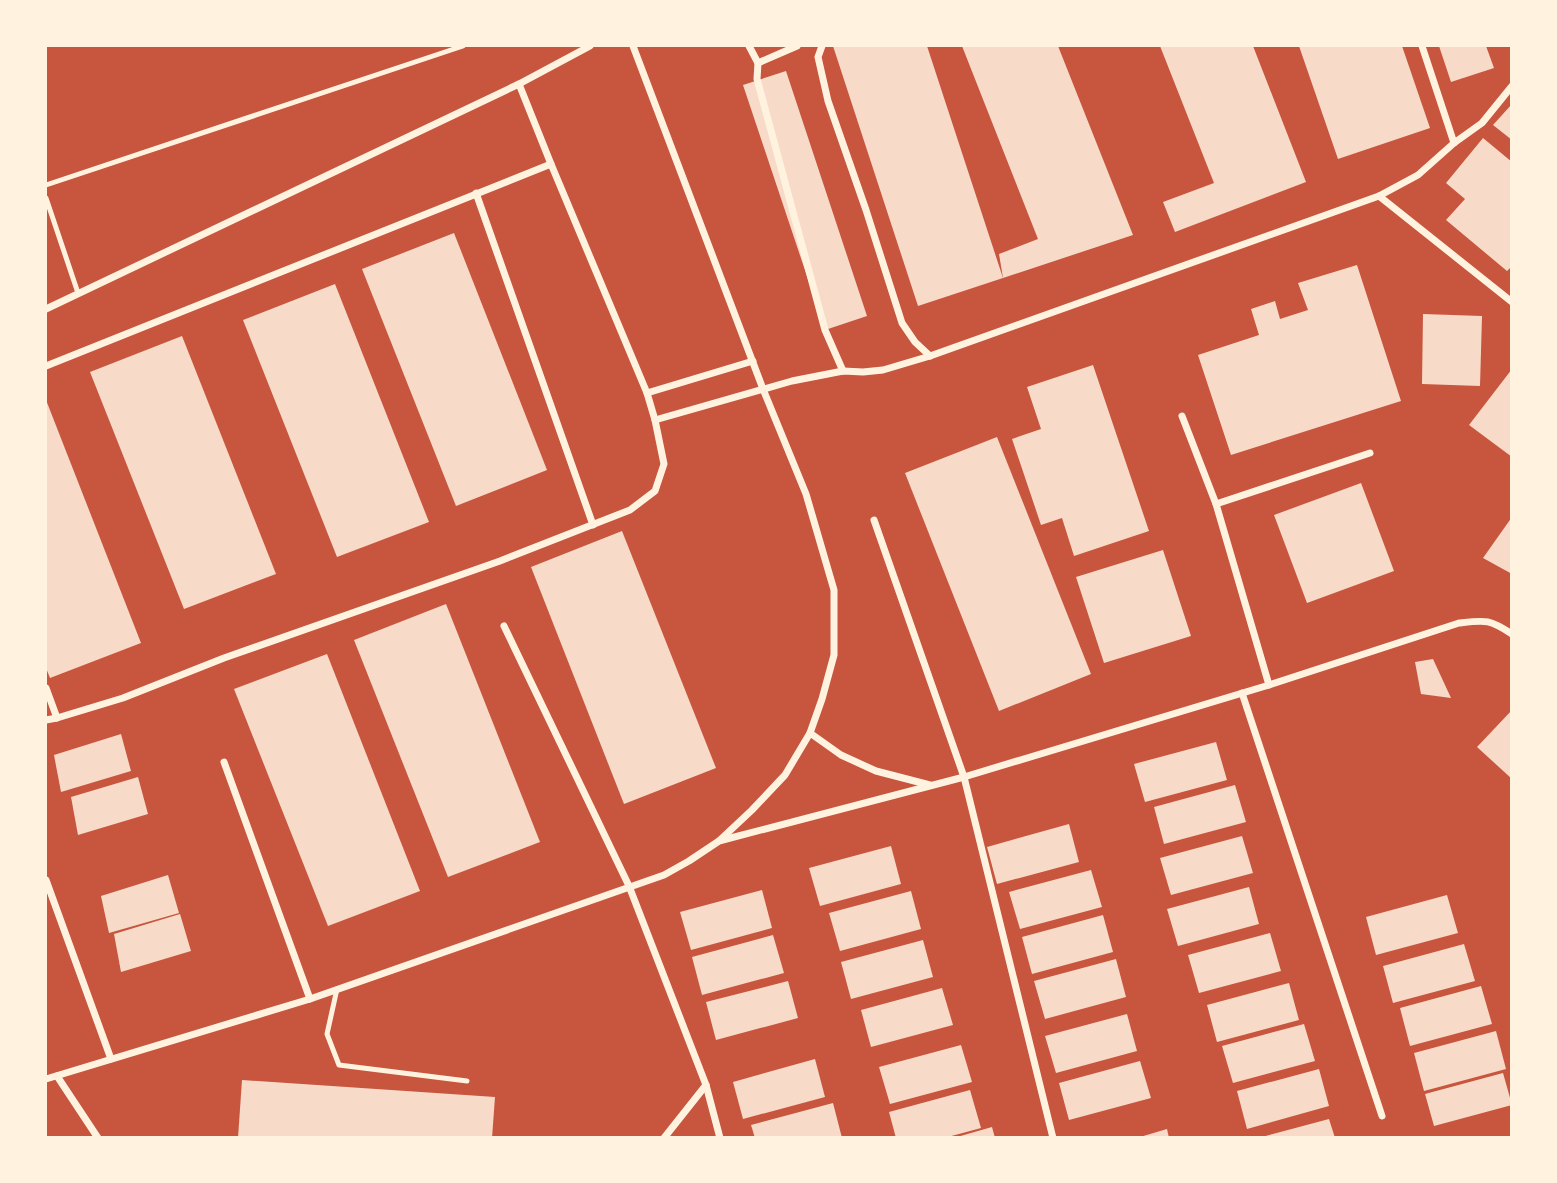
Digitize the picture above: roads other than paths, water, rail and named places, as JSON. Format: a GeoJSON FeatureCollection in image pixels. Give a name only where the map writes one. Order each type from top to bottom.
{"type":"FeatureCollection","features":[{"type":"Feature","properties":{"kind":"street"},"geometry":{"type":"LineString","coordinates":[[46,309],[519,84],[590,46]]}},
{"type":"Feature","properties":{"kind":"street"},"geometry":{"type":"LineString","coordinates":[[46,1079],[310,999],[664,875],[719,841],[752,810],[785,775],[810,733],[834,655],[834,590],[806,495],[633,46]]}},
{"type":"Feature","properties":{"kind":"street"},"geometry":{"type":"LineString","coordinates":[[749,46],[758,63],[757,79],[825,330],[843,371]]}},
{"type":"Feature","properties":{"kind":"street"},"geometry":{"type":"LineString","coordinates":[[758,63],[797,46]]}},
{"type":"Feature","properties":{"kind":"street"},"geometry":{"type":"LineString","coordinates":[[821,46],[818,57],[828,101],[902,323],[915,342],[930,356]]}},
{"type":"Feature","properties":{"kind":"street"},"geometry":{"type":"LineString","coordinates":[[1422,46],[1454,143]]}},
{"type":"Feature","properties":{"kind":"street"},"geometry":{"type":"LineString","coordinates":[[46,720],[123,698],[224,658],[500,561],[630,510],[655,491],[664,464],[656,420],[647,393],[519,84]]}},
{"type":"Feature","properties":{"kind":"street"},"geometry":{"type":"LineString","coordinates":[[656,420],[763,389],[843,371],[883,370],[930,356],[1379,196],[1418,175],[1454,143],[1482,123],[1511,86]]}},
{"type":"Feature","properties":{"kind":"street"},"geometry":{"type":"LineString","coordinates":[[46,366],[551,164]]}},
{"type":"Feature","properties":{"kind":"street"},"geometry":{"type":"LineString","coordinates":[[476,192],[593,525]]}},
{"type":"Feature","properties":{"kind":"street"},"geometry":{"type":"LineString","coordinates":[[1379,196],[1511,302]]}},
{"type":"Feature","properties":{"kind":"street"},"geometry":{"type":"LineString","coordinates":[[647,393],[753,361]]}},
{"type":"Feature","properties":{"kind":"street"},"geometry":{"type":"LineString","coordinates":[[1182,416],[1216,504],[1269,685]]}},
{"type":"Feature","properties":{"kind":"street"},"geometry":{"type":"LineString","coordinates":[[1216,504],[1370,453]]}},
{"type":"Feature","properties":{"kind":"street"},"geometry":{"type":"LineString","coordinates":[[874,520],[964,777],[1053,1138]]}},
{"type":"Feature","properties":{"kind":"street"},"geometry":{"type":"LineString","coordinates":[[719,841],[964,777],[1242,694],[1459,623],[1479,620],[1493,622],[1511,634]]}},
{"type":"Feature","properties":{"kind":"street"},"geometry":{"type":"LineString","coordinates":[[504,626],[629,886],[706,1085],[720,1138]]}},
{"type":"Feature","properties":{"kind":"street"},"geometry":{"type":"LineString","coordinates":[[46,688],[57,718]]}},
{"type":"Feature","properties":{"kind":"street"},"geometry":{"type":"LineString","coordinates":[[1242,694],[1382,1115]]}},
{"type":"Feature","properties":{"kind":"street"},"geometry":{"type":"LineString","coordinates":[[810,733],[841,755],[876,771],[932,786]]}},
{"type":"Feature","properties":{"kind":"street"},"geometry":{"type":"LineString","coordinates":[[224,762],[310,999]]}},
{"type":"Feature","properties":{"kind":"street"},"geometry":{"type":"LineString","coordinates":[[46,880],[111,1059]]}},
{"type":"Feature","properties":{"kind":"street"},"geometry":{"type":"LineString","coordinates":[[57,1076],[98,1138]]}},
{"type":"Feature","properties":{"kind":"street"},"geometry":{"type":"LineString","coordinates":[[664,1138],[706,1085]]}},
{"type":"Feature","properties":{"kind":"lane"},"geometry":{"type":"LineString","coordinates":[[46,185],[463,46]]}},
{"type":"Feature","properties":{"kind":"lane"},"geometry":{"type":"LineString","coordinates":[[46,198],[78,293]]}},
{"type":"Feature","properties":{"kind":"lane"},"geometry":{"type":"LineString","coordinates":[[337,989],[327,1034],[339,1065],[467,1081]]}}]}
